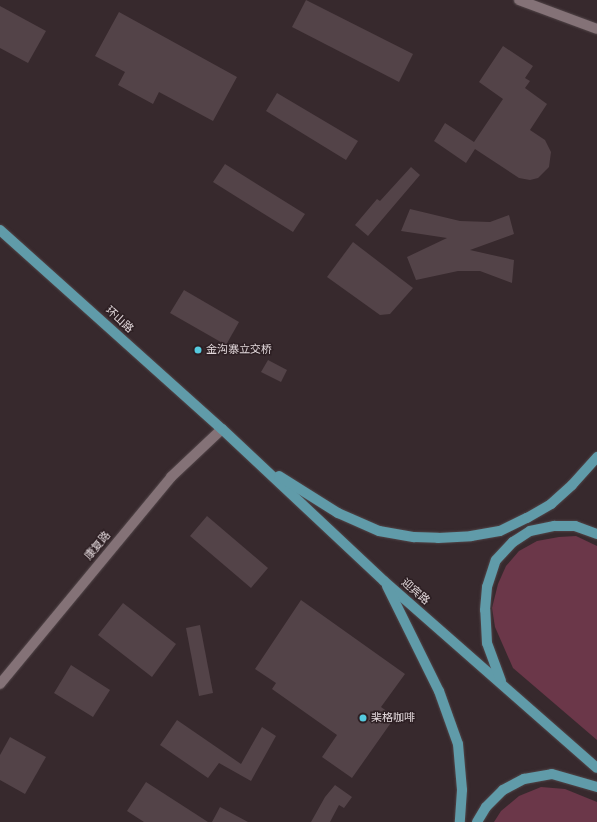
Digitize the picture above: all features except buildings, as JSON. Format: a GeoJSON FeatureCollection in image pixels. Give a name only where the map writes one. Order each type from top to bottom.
{"type":"FeatureCollection","features":[{"type":"Feature","properties":{"kind":"main road","name":"环山路"},"geometry":{"type":"LineString","coordinates":[[0,230],[222,429]]}},
{"type":"Feature","properties":{"kind":"main road","name":"迎宾路"},"geometry":{"type":"LineString","coordinates":[[222,429],[384,581],[597,768]]}},
{"type":"Feature","properties":{"kind":"main road"},"geometry":{"type":"LineString","coordinates":[[260,464],[338,513],[380,531],[414,537],[438,538],[471,536],[500,531],[526,518],[551,504],[572,485],[597,456]]}},
{"type":"Feature","properties":{"kind":"main road"},"geometry":{"type":"LineString","coordinates":[[501,683],[487,643],[485,610],[487,587],[496,560],[513,542],[530,531],[554,526],[576,526],[597,534]]}},
{"type":"Feature","properties":{"kind":"main road"},"geometry":{"type":"LineString","coordinates":[[384,581],[439,691],[458,744],[462,790],[460,822]]}},
{"type":"Feature","properties":{"kind":"main road"},"geometry":{"type":"LineString","coordinates":[[477,822],[486,807],[503,790],[524,779],[552,774],[597,787]]}},
{"type":"Feature","properties":{"kind":"street"},"geometry":{"type":"LineString","coordinates":[[519,0],[597,29]]}},
{"type":"Feature","properties":{"kind":"street","name":"康复路"},"geometry":{"type":"LineString","coordinates":[[0,684],[171,477],[222,429]]}},
{"type":"Feature","properties":{"kind":"shaded area"},"geometry":{"type":"Polygon","coordinates":[[[576,536],[597,546],[597,740],[513,668],[495,627],[492,608],[498,584],[506,566],[519,551],[537,541],[576,536]]]}},
{"type":"Feature","properties":{"kind":"shaded area"},"geometry":{"type":"Polygon","coordinates":[[[541,787],[565,789],[597,802],[597,822],[494,822],[501,811],[519,796],[541,787]]]}},
{"type":"Feature","properties":{"kind":"place","name":"金沟寨立交桥"},"geometry":{"type":"Point","coordinates":[198,350]}},
{"type":"Feature","properties":{"kind":"place","name":"棐格咖啡"},"geometry":{"type":"Point","coordinates":[363,718]}}]}
